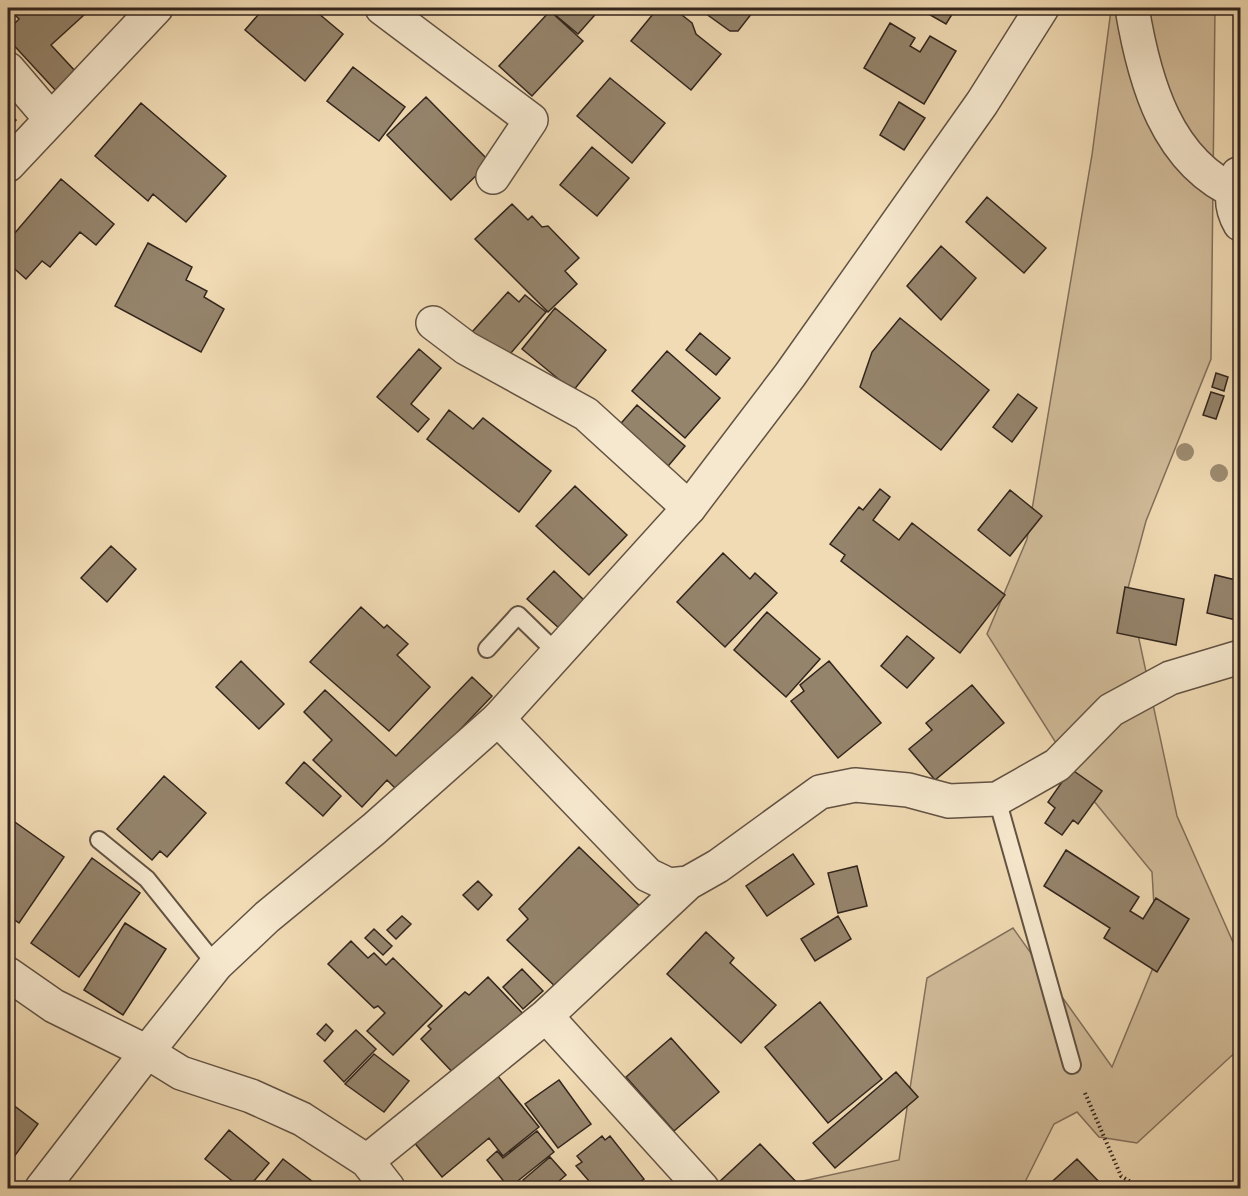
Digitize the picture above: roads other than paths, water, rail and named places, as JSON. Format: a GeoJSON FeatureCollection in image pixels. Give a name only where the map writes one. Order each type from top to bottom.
{"type":"FeatureCollection","features":[{"type":"Feature","properties":{"kind":"street"},"geometry":{"type":"LineString","coordinates":[[8,165],[156,8]]}},
{"type":"Feature","properties":{"kind":"street"},"geometry":{"type":"LineString","coordinates":[[382,8],[531,120],[493,177]]}},
{"type":"Feature","properties":{"kind":"street"},"geometry":{"type":"LineString","coordinates":[[1132,8],[1145,65],[1161,117],[1181,149],[1198,167],[1237,184],[1236,217],[1240,224]]}},
{"type":"Feature","properties":{"kind":"street"},"geometry":{"type":"LineString","coordinates":[[42,1188],[216,965],[267,917],[374,829],[498,719],[689,508],[828,321],[982,104],[1030,14]]}},
{"type":"Feature","properties":{"kind":"street"},"geometry":{"type":"LineString","coordinates":[[8,69],[50,118]]}},
{"type":"Feature","properties":{"kind":"street"},"geometry":{"type":"LineString","coordinates":[[433,323],[466,348],[586,414],[689,508]]}},
{"type":"Feature","properties":{"kind":"street"},"geometry":{"type":"LineString","coordinates":[[367,1161],[546,1016],[688,883],[718,866],[820,792],[855,785],[908,790],[949,801],[998,799],[1057,765],[1111,710],[1170,678],[1240,657]]}},
{"type":"Feature","properties":{"kind":"street"},"geometry":{"type":"LineString","coordinates":[[498,719],[648,875],[669,885],[688,883]]}},
{"type":"Feature","properties":{"kind":"street"},"geometry":{"type":"LineString","coordinates":[[8,974],[54,1006],[147,1052],[181,1073],[251,1096],[302,1119],[367,1161],[388,1188]]}},
{"type":"Feature","properties":{"kind":"street"},"geometry":{"type":"LineString","coordinates":[[546,1016],[702,1188]]}},
{"type":"Feature","properties":{"kind":"lane"},"geometry":{"type":"LineString","coordinates":[[487,650],[518,615],[557,653]]}},
{"type":"Feature","properties":{"kind":"lane"},"geometry":{"type":"LineString","coordinates":[[998,799],[1072,1065]]}},
{"type":"Feature","properties":{"kind":"lane"},"geometry":{"type":"LineString","coordinates":[[99,840],[147,879],[216,965]]}}]}
